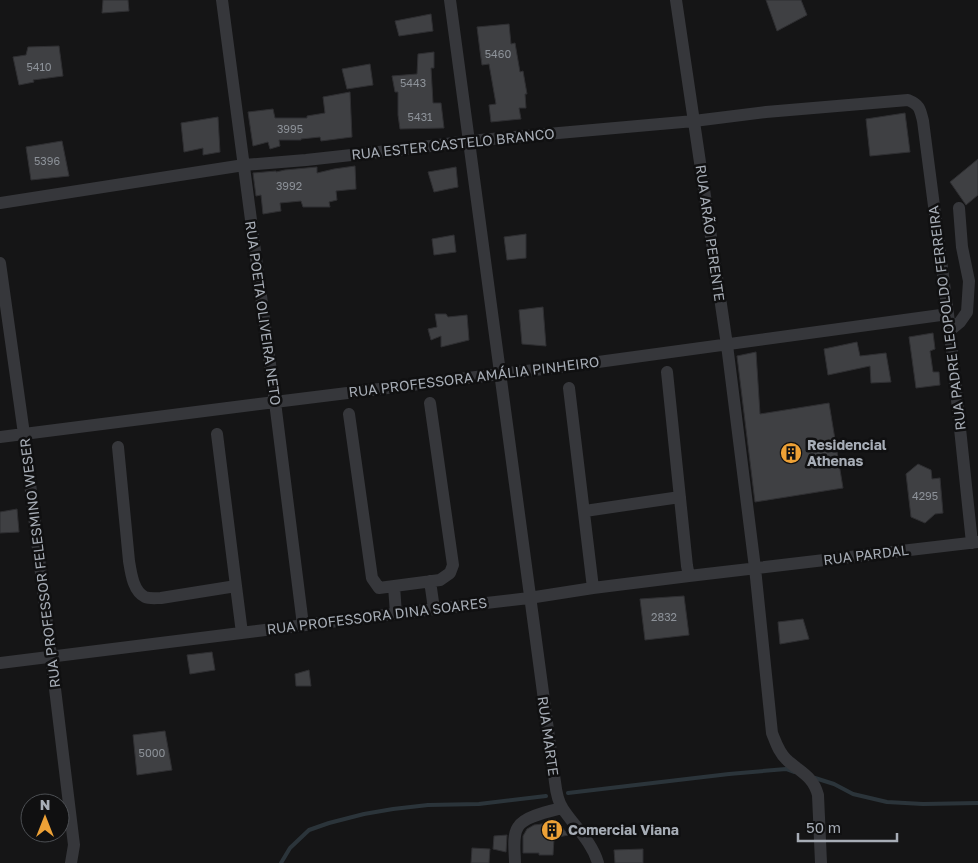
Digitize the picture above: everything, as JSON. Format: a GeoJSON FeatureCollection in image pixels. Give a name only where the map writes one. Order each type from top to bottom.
{"type":"FeatureCollection","features":[{"type":"Feature","properties":{"kind":"street","name":"RUA POETA OLIVEIRA NETO"},"geometry":{"type":"LineString","coordinates":[[222,0],[303,626]]}},
{"type":"Feature","properties":{"kind":"street","name":"RUA MARTE"},"geometry":{"type":"LineString","coordinates":[[450,0],[553,774],[557,795],[562,808],[590,845],[598,863]]}},
{"type":"Feature","properties":{"kind":"street","name":"RUA ARÃO PERENTE"},"geometry":{"type":"LineString","coordinates":[[676,0],[726,345]]}},
{"type":"Feature","properties":{"kind":"street","name":"RUA ESTER CASTELO BRANCO"},"geometry":{"type":"LineString","coordinates":[[0,203],[244,165],[415,148],[469,140],[908,100]]}},
{"type":"Feature","properties":{"kind":"street","name":"RUA PADRE LEOPOLDO FERREIRA"},"geometry":{"type":"LineString","coordinates":[[908,100],[920,108],[923,121],[975,542]]}},
{"type":"Feature","properties":{"kind":"street"},"geometry":{"type":"LineString","coordinates":[[949,331],[960,322],[967,312],[969,281],[962,246],[959,208]]}},
{"type":"Feature","properties":{"kind":"street","name":"RUA PROFESSOR FELESMINO WESER"},"geometry":{"type":"LineString","coordinates":[[0,264],[52,657],[74,845],[71,863]]}},
{"type":"Feature","properties":{"kind":"street","name":"RUA PROFESSORA AMÁLIA PINHEIRO"},"geometry":{"type":"LineString","coordinates":[[0,437],[569,366],[948,314]]}},
{"type":"Feature","properties":{"kind":"street"},"geometry":{"type":"LineString","coordinates":[[726,345],[755,568],[772,733],[778,748],[786,760],[807,776],[815,786],[818,795],[821,863]]}},
{"type":"Feature","properties":{"kind":"street"},"geometry":{"type":"LineString","coordinates":[[667,372],[689,576]]}},
{"type":"Feature","properties":{"kind":"street"},"geometry":{"type":"LineString","coordinates":[[569,388],[593,588]]}},
{"type":"Feature","properties":{"kind":"street"},"geometry":{"type":"LineString","coordinates":[[348,414],[372,578],[379,588],[440,580],[450,573],[453,565],[430,403]]}},
{"type":"Feature","properties":{"kind":"street"},"geometry":{"type":"LineString","coordinates":[[217,434],[242,633]]}},
{"type":"Feature","properties":{"kind":"street"},"geometry":{"type":"LineString","coordinates":[[118,446],[129,561],[131,575],[138,592],[146,597],[161,598],[236,586]]}},
{"type":"Feature","properties":{"kind":"street"},"geometry":{"type":"LineString","coordinates":[[584,511],[680,498]]}},
{"type":"Feature","properties":{"kind":"street","name":"RUA PARDAL"},"geometry":{"type":"LineString","coordinates":[[755,568],[975,542]]}},
{"type":"Feature","properties":{"kind":"street","name":"RUA PROFESSORA DINA SOARES"},"geometry":{"type":"LineString","coordinates":[[0,664],[755,568]]}},
{"type":"Feature","properties":{"kind":"street"},"geometry":{"type":"LineString","coordinates":[[430,581],[434,608]]}},
{"type":"Feature","properties":{"kind":"street"},"geometry":{"type":"LineString","coordinates":[[394,586],[396,614]]}},
{"type":"Feature","properties":{"kind":"street"},"geometry":{"type":"LineString","coordinates":[[515,863],[515,836],[518,826],[541,813],[562,808]]}},
{"type":"Feature","properties":{"kind":"building"},"geometry":{"type":"Polygon","coordinates":[[[103,0],[128,0],[129,11],[102,13],[103,0]]]}},
{"type":"Feature","properties":{"kind":"building"},"geometry":{"type":"Polygon","coordinates":[[[766,0],[801,0],[807,15],[777,31],[766,0]]]}},
{"type":"Feature","properties":{"kind":"building"},"geometry":{"type":"Polygon","coordinates":[[[431,14],[433,31],[399,36],[395,21],[431,14]]]}},
{"type":"Feature","properties":{"kind":"building"},"geometry":{"type":"Polygon","coordinates":[[[509,24],[511,44],[515,43],[520,72],[523,71],[527,94],[525,94],[526,108],[519,108],[521,119],[491,122],[489,105],[496,104],[489,64],[482,65],[477,27],[509,24]]]}},
{"type":"Feature","properties":{"kind":"building"},"geometry":{"type":"Polygon","coordinates":[[[59,46],[63,76],[33,80],[34,82],[19,85],[13,57],[26,55],[28,47],[59,46]]]}},
{"type":"Feature","properties":{"kind":"building"},"geometry":{"type":"Polygon","coordinates":[[[434,52],[434,68],[431,68],[433,103],[441,103],[444,128],[400,129],[398,92],[395,92],[392,76],[417,74],[418,54],[434,52]]]}},
{"type":"Feature","properties":{"kind":"building"},"geometry":{"type":"Polygon","coordinates":[[[370,64],[373,85],[347,89],[342,69],[370,64]]]}},
{"type":"Feature","properties":{"kind":"building"},"geometry":{"type":"Polygon","coordinates":[[[350,92],[352,137],[321,141],[320,137],[301,140],[279,140],[280,146],[270,149],[268,142],[253,146],[248,112],[273,109],[275,118],[307,118],[307,116],[325,113],[323,97],[350,92]]]}},
{"type":"Feature","properties":{"kind":"building"},"geometry":{"type":"Polygon","coordinates":[[[905,113],[910,152],[870,156],[866,119],[905,113]]]}},
{"type":"Feature","properties":{"kind":"building"},"geometry":{"type":"Polygon","coordinates":[[[218,117],[220,152],[203,155],[203,148],[184,152],[181,123],[218,117]]]}},
{"type":"Feature","properties":{"kind":"building"},"geometry":{"type":"Polygon","coordinates":[[[62,141],[69,176],[31,180],[26,147],[62,141]]]}},
{"type":"Feature","properties":{"kind":"building"},"geometry":{"type":"Polygon","coordinates":[[[978,159],[978,195],[966,205],[950,182],[978,159]]]}},
{"type":"Feature","properties":{"kind":"building"},"geometry":{"type":"Polygon","coordinates":[[[355,166],[356,189],[336,191],[337,200],[329,202],[330,207],[303,207],[301,201],[280,203],[281,211],[263,214],[261,195],[256,196],[253,173],[317,167],[317,173],[355,166]]]}},
{"type":"Feature","properties":{"kind":"building"},"geometry":{"type":"Polygon","coordinates":[[[456,167],[458,187],[434,192],[428,172],[456,167]]]}},
{"type":"Feature","properties":{"kind":"building"},"geometry":{"type":"Polygon","coordinates":[[[526,234],[526,258],[507,260],[504,237],[526,234]]]}},
{"type":"Feature","properties":{"kind":"building"},"geometry":{"type":"Polygon","coordinates":[[[454,235],[456,252],[434,255],[432,239],[454,235]]]}},
{"type":"Feature","properties":{"kind":"building"},"geometry":{"type":"Polygon","coordinates":[[[543,307],[546,346],[522,344],[519,310],[543,307]]]}},
{"type":"Feature","properties":{"kind":"building"},"geometry":{"type":"Polygon","coordinates":[[[435,314],[446,314],[448,317],[467,315],[469,340],[441,347],[441,336],[431,340],[428,329],[437,327],[435,314]]]}},
{"type":"Feature","properties":{"kind":"building"},"geometry":{"type":"Polygon","coordinates":[[[933,333],[935,349],[930,351],[933,372],[939,372],[940,385],[916,388],[909,337],[933,333]]]}},
{"type":"Feature","properties":{"kind":"building"},"geometry":{"type":"Polygon","coordinates":[[[857,342],[860,356],[886,353],[891,382],[871,383],[870,366],[828,375],[824,349],[857,342]]]}},
{"type":"Feature","properties":{"kind":"building","name":"Residencial Athenas"},"geometry":{"type":"Polygon","coordinates":[[[756,352],[760,414],[829,403],[843,488],[755,502],[737,356],[756,352]]]}},
{"type":"Feature","properties":{"kind":"building"},"geometry":{"type":"Polygon","coordinates":[[[918,464],[931,470],[932,479],[940,478],[943,513],[935,514],[925,523],[911,517],[906,474],[918,464]]]}},
{"type":"Feature","properties":{"kind":"building"},"geometry":{"type":"Polygon","coordinates":[[[17,509],[19,532],[0,533],[0,512],[17,509]]]}},
{"type":"Feature","properties":{"kind":"building"},"geometry":{"type":"Polygon","coordinates":[[[684,596],[689,635],[645,640],[640,599],[684,596]]]}},
{"type":"Feature","properties":{"kind":"building"},"geometry":{"type":"Polygon","coordinates":[[[803,619],[809,639],[780,644],[778,622],[803,619]]]}},
{"type":"Feature","properties":{"kind":"building"},"geometry":{"type":"Polygon","coordinates":[[[212,652],[215,670],[190,674],[187,655],[212,652]]]}},
{"type":"Feature","properties":{"kind":"building"},"geometry":{"type":"Polygon","coordinates":[[[309,670],[311,686],[296,686],[295,674],[309,670]]]}},
{"type":"Feature","properties":{"kind":"building"},"geometry":{"type":"Polygon","coordinates":[[[165,731],[172,770],[137,775],[133,735],[165,731]]]}},
{"type":"Feature","properties":{"kind":"building"},"geometry":{"type":"Polygon","coordinates":[[[558,822],[568,835],[554,838],[553,855],[523,853],[523,836],[527,829],[534,825],[558,822]]]}},
{"type":"Feature","properties":{"kind":"building"},"geometry":{"type":"Polygon","coordinates":[[[507,835],[506,852],[493,849],[494,836],[507,835]]]}},
{"type":"Feature","properties":{"kind":"building"},"geometry":{"type":"Polygon","coordinates":[[[472,848],[490,849],[489,863],[471,863],[472,848]]]}},
{"type":"Feature","properties":{"kind":"building"},"geometry":{"type":"Polygon","coordinates":[[[643,849],[643,863],[615,863],[614,850],[643,849]]]}},
{"type":"Feature","properties":{"kind":"waterway"},"geometry":{"type":"LineString","coordinates":[[568,793],[729,774],[786,769],[794,772]]}},
{"type":"Feature","properties":{"kind":"waterway"},"geometry":{"type":"LineString","coordinates":[[815,778],[834,784],[853,794],[887,802],[923,804],[978,803]]}},
{"type":"Feature","properties":{"kind":"waterway"},"geometry":{"type":"LineString","coordinates":[[281,863],[290,848],[309,830],[364,814],[428,805],[479,804],[546,796]]}},
{"type":"Feature","properties":{"kind":"place","name":"Residencial Athenas"},"geometry":{"type":"Point","coordinates":[791,453]}},
{"type":"Feature","properties":{"kind":"place","name":"Comercial Viana"},"geometry":{"type":"Point","coordinates":[552,830]}}]}
